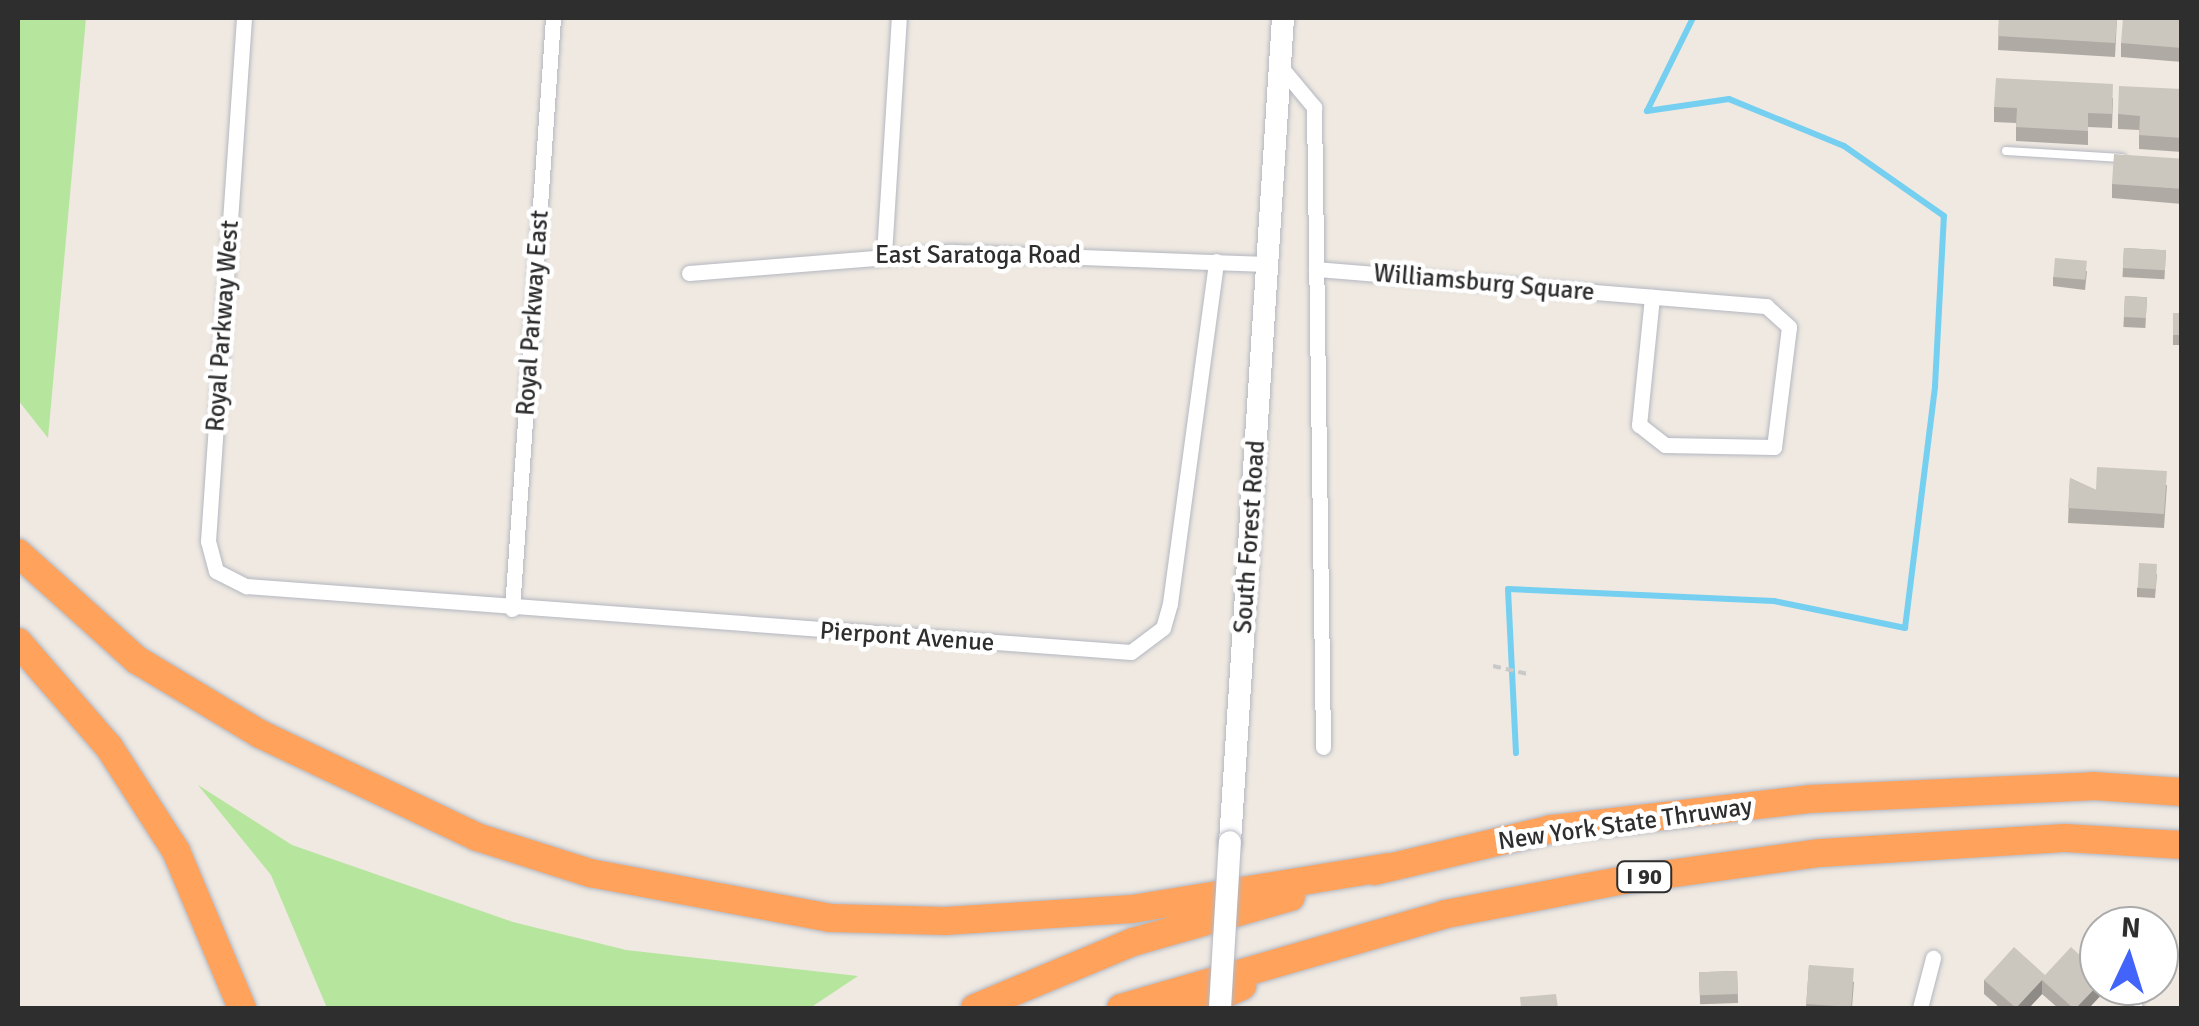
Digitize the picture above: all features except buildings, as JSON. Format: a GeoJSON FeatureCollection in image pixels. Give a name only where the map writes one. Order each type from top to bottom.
{"type":"FeatureCollection","features":[{"type":"Feature","properties":{"kind":"highway"},"geometry":{"type":"LineString","coordinates":[[18,553],[137,660],[260,734],[477,837],[590,873],[830,918],[946,921],[1132,908],[1389,866]]}},
{"type":"Feature","properties":{"kind":"highway"},"geometry":{"type":"LineString","coordinates":[[18,642],[109,747],[176,851],[242,1008]]}},
{"type":"Feature","properties":{"kind":"highway","name":"New York State Thruway"},"geometry":{"type":"LineString","coordinates":[[975,1008],[1134,942],[1389,866],[1552,829],[1810,798],[2092,786],[2182,792]]}},
{"type":"Feature","properties":{"kind":"highway","name":"I 90"},"geometry":{"type":"LineString","coordinates":[[1121,1008],[1319,950],[1624,880],[1820,853],[2065,838],[2182,844]]}},
{"type":"Feature","properties":{"kind":"highway"},"geometry":{"type":"LineString","coordinates":[[1194,1008],[1319,950]]}},
{"type":"Feature","properties":{"kind":"street","name":"Royal Parkway West"},"geometry":{"type":"LineString","coordinates":[[244,18],[208,541],[228,580],[273,588]]}},
{"type":"Feature","properties":{"kind":"street","name":"Royal Parkway East"},"geometry":{"type":"LineString","coordinates":[[512,609],[552,18]]}},
{"type":"Feature","properties":{"kind":"street"},"geometry":{"type":"LineString","coordinates":[[884,254],[899,18]]}},
{"type":"Feature","properties":{"kind":"street","name":"South Forest Road"},"geometry":{"type":"LineString","coordinates":[[1220,1008],[1283,18]]}},
{"type":"Feature","properties":{"kind":"street"},"geometry":{"type":"LineString","coordinates":[[1279,65],[1314,107],[1322,747]]}},
{"type":"Feature","properties":{"kind":"street","name":"East Saratoga Road"},"geometry":{"type":"LineString","coordinates":[[689,274],[884,254],[1267,264]]}},
{"type":"Feature","properties":{"kind":"street","name":"Pierpont Avenue"},"geometry":{"type":"LineString","coordinates":[[273,588],[1105,651],[1149,645],[1170,603],[1216,261]]}},
{"type":"Feature","properties":{"kind":"street","name":"Williamsburg Square"},"geometry":{"type":"LineString","coordinates":[[1316,269],[1652,297],[1779,314],[1789,327],[1774,447],[1665,445],[1639,425],[1652,297]]}},
{"type":"Feature","properties":{"kind":"street"},"geometry":{"type":"LineString","coordinates":[[1920,1008],[1934,958]]}},
{"type":"Feature","properties":{"kind":"lane"},"geometry":{"type":"LineString","coordinates":[[2006,152],[2142,160]]}},
{"type":"Feature","properties":{"kind":"path"},"geometry":{"type":"LineString","coordinates":[[1493,666],[1527,674]]}},
{"type":"Feature","properties":{"kind":"green space"},"geometry":{"type":"Polygon","coordinates":[[[18,18],[86,18],[48,438],[18,400],[18,18]]]}},
{"type":"Feature","properties":{"kind":"green space"},"geometry":{"type":"Polygon","coordinates":[[[198,785],[292,845],[513,922],[626,950],[858,976],[810,1008],[327,1008],[271,875],[198,785]]]}},
{"type":"Feature","properties":{"kind":"waterway"},"geometry":{"type":"LineString","coordinates":[[1516,753],[1508,589],[1774,601],[1905,628],[1935,386],[1944,216],[1844,146],[1729,99],[1647,111],[1693,18]]}}]}
